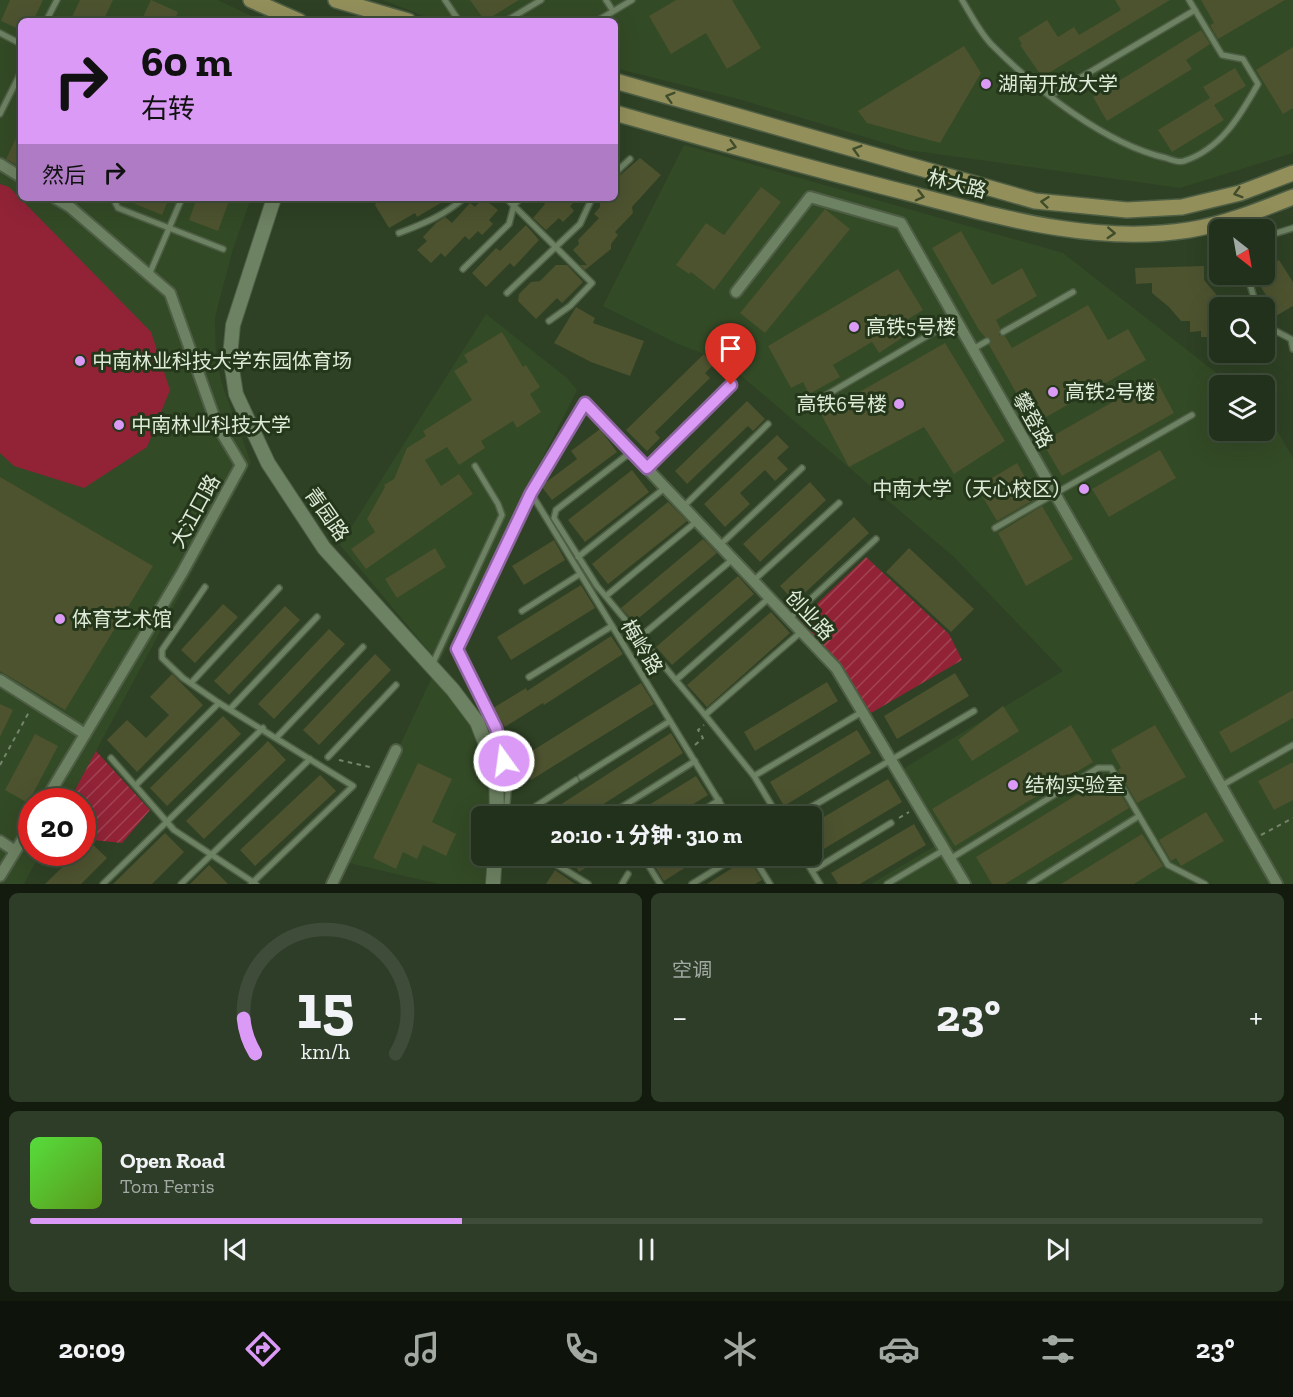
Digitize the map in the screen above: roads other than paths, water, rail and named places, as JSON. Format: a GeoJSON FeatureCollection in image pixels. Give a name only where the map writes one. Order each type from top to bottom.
{"type":"FeatureCollection","features":[{"type":"Feature","properties":{"kind":"main road"},"geometry":{"type":"LineString","coordinates":[[252,0],[292,18]]}},
{"type":"Feature","properties":{"kind":"main road"},"geometry":{"type":"LineString","coordinates":[[338,0],[398,18]]}},
{"type":"Feature","properties":{"kind":"main road"},"geometry":{"type":"LineString","coordinates":[[618,82],[1035,201],[1127,210],[1182,207],[1240,193],[1293,173]]}},
{"type":"Feature","properties":{"kind":"main road","name":"林大路"},"geometry":{"type":"LineString","coordinates":[[618,114],[833,174],[1061,230],[1129,234],[1190,230],[1250,214],[1293,197]]}},
{"type":"Feature","properties":{"kind":"street"},"geometry":{"type":"LineString","coordinates":[[0,164],[18,175]]}},
{"type":"Feature","properties":{"kind":"street","name":"攀登路"},"geometry":{"type":"LineString","coordinates":[[736,292],[810,197],[901,223],[1277,884]]}},
{"type":"Feature","properties":{"kind":"street","name":"大江口路"},"geometry":{"type":"LineString","coordinates":[[53,788],[182,573],[242,465],[217,425],[170,293],[61,201]]}},
{"type":"Feature","properties":{"kind":"street","name":"青园路"},"geometry":{"type":"LineString","coordinates":[[273,201],[233,325],[230,356],[236,394],[268,463],[324,548],[466,706],[484,737],[496,771],[496,806]]}},
{"type":"Feature","properties":{"kind":"street","name":"创业路"},"geometry":{"type":"LineString","coordinates":[[585,403],[836,668],[965,884]]}},
{"type":"Feature","properties":{"kind":"street"},"geometry":{"type":"LineString","coordinates":[[0,680],[85,734]]}},
{"type":"Feature","properties":{"kind":"street"},"geometry":{"type":"LineString","coordinates":[[332,884],[396,750]]}},
{"type":"Feature","properties":{"kind":"street"},"geometry":{"type":"LineString","coordinates":[[0,841],[15,851]]}},
{"type":"Feature","properties":{"kind":"street"},"geometry":{"type":"LineString","coordinates":[[0,876],[18,846]]}},
{"type":"Feature","properties":{"kind":"street"},"geometry":{"type":"LineString","coordinates":[[493,884],[494,866]]}},
{"type":"Feature","properties":{"kind":"lane"},"geometry":{"type":"LineString","coordinates":[[48,18],[57,0]]}},
{"type":"Feature","properties":{"kind":"lane"},"geometry":{"type":"LineString","coordinates":[[445,0],[457,18]]}},
{"type":"Feature","properties":{"kind":"lane"},"geometry":{"type":"LineString","coordinates":[[511,18],[541,0]]}},
{"type":"Feature","properties":{"kind":"lane"},"geometry":{"type":"LineString","coordinates":[[606,0],[613,11]]}},
{"type":"Feature","properties":{"kind":"lane"},"geometry":{"type":"LineString","coordinates":[[602,18],[632,0]]}},
{"type":"Feature","properties":{"kind":"lane"},"geometry":{"type":"LineString","coordinates":[[962,0],[991,44],[1051,95],[1103,133],[1153,155],[1182,162],[1209,149],[1236,124],[1258,84],[1243,59],[1222,55],[1189,0]]}},
{"type":"Feature","properties":{"kind":"lane"},"geometry":{"type":"LineString","coordinates":[[1051,95],[1195,10]]}},
{"type":"Feature","properties":{"kind":"lane"},"geometry":{"type":"LineString","coordinates":[[0,33],[18,42]]}},
{"type":"Feature","properties":{"kind":"lane"},"geometry":{"type":"LineString","coordinates":[[0,114],[18,78]]}},
{"type":"Feature","properties":{"kind":"lane"},"geometry":{"type":"LineString","coordinates":[[618,171],[630,159]]}},
{"type":"Feature","properties":{"kind":"lane"},"geometry":{"type":"LineString","coordinates":[[114,201],[118,208],[223,249]]}},
{"type":"Feature","properties":{"kind":"lane"},"geometry":{"type":"LineString","coordinates":[[149,275],[181,201]]}},
{"type":"Feature","properties":{"kind":"lane"},"geometry":{"type":"LineString","coordinates":[[399,233],[433,219],[452,209],[461,201]]}},
{"type":"Feature","properties":{"kind":"lane"},"geometry":{"type":"LineString","coordinates":[[509,201],[592,283],[570,306],[549,321]]}},
{"type":"Feature","properties":{"kind":"lane"},"geometry":{"type":"LineString","coordinates":[[463,269],[509,224],[514,206],[518,201]]}},
{"type":"Feature","properties":{"kind":"lane"},"geometry":{"type":"LineString","coordinates":[[507,293],[580,224],[591,201]]}},
{"type":"Feature","properties":{"kind":"lane"},"geometry":{"type":"LineString","coordinates":[[1275,234],[1293,228]]}},
{"type":"Feature","properties":{"kind":"lane"},"geometry":{"type":"LineString","coordinates":[[1003,332],[1073,292]]}},
{"type":"Feature","properties":{"kind":"lane"},"geometry":{"type":"LineString","coordinates":[[816,400],[956,319]]}},
{"type":"Feature","properties":{"kind":"lane"},"geometry":{"type":"LineString","coordinates":[[1275,331],[1291,339],[1293,349]]}},
{"type":"Feature","properties":{"kind":"lane"},"geometry":{"type":"LineString","coordinates":[[973,349],[987,341]]}},
{"type":"Feature","properties":{"kind":"lane"},"geometry":{"type":"LineString","coordinates":[[647,468],[731,385]]}},
{"type":"Feature","properties":{"kind":"lane"},"geometry":{"type":"LineString","coordinates":[[507,806],[508,778],[496,728],[457,649],[531,493],[585,403]]}},
{"type":"Feature","properties":{"kind":"lane"},"geometry":{"type":"LineString","coordinates":[[995,528],[1192,415]]}},
{"type":"Feature","properties":{"kind":"lane"},"geometry":{"type":"LineString","coordinates":[[683,507],[768,424]]}},
{"type":"Feature","properties":{"kind":"lane"},"geometry":{"type":"LineString","coordinates":[[631,451],[554,514],[578,556],[606,596],[754,776],[772,806]]}},
{"type":"Feature","properties":{"kind":"lane"},"geometry":{"type":"LineString","coordinates":[[431,667],[502,515],[498,504],[475,466]]}},
{"type":"Feature","properties":{"kind":"lane"},"geometry":{"type":"LineString","coordinates":[[720,545],[802,468]]}},
{"type":"Feature","properties":{"kind":"lane"},"geometry":{"type":"LineString","coordinates":[[578,556],[666,488]]}},
{"type":"Feature","properties":{"kind":"lane","name":"梅岭路"},"geometry":{"type":"LineString","coordinates":[[531,493],[722,806]]}},
{"type":"Feature","properties":{"kind":"lane"},"geometry":{"type":"LineString","coordinates":[[753,581],[839,503]]}},
{"type":"Feature","properties":{"kind":"lane"},"geometry":{"type":"LineString","coordinates":[[606,596],[697,521]]}},
{"type":"Feature","properties":{"kind":"lane"},"geometry":{"type":"LineString","coordinates":[[789,619],[876,539]]}},
{"type":"Feature","properties":{"kind":"lane"},"geometry":{"type":"LineString","coordinates":[[640,638],[733,559]]}},
{"type":"Feature","properties":{"kind":"lane"},"geometry":{"type":"LineString","coordinates":[[522,611],[580,574]]}},
{"type":"Feature","properties":{"kind":"lane"},"geometry":{"type":"LineString","coordinates":[[111,758],[174,830],[253,883],[353,786],[263,728],[219,703],[191,683],[161,654],[205,587]]}},
{"type":"Feature","properties":{"kind":"lane"},"geometry":{"type":"LineString","coordinates":[[191,683],[279,588]]}},
{"type":"Feature","properties":{"kind":"lane"},"geometry":{"type":"LineString","coordinates":[[676,680],[770,598]]}},
{"type":"Feature","properties":{"kind":"lane"},"geometry":{"type":"LineString","coordinates":[[230,709],[317,617]]}},
{"type":"Feature","properties":{"kind":"lane"},"geometry":{"type":"LineString","coordinates":[[529,677],[612,626]]}},
{"type":"Feature","properties":{"kind":"lane"},"geometry":{"type":"LineString","coordinates":[[705,715],[801,632]]}},
{"type":"Feature","properties":{"kind":"lane"},"geometry":{"type":"LineString","coordinates":[[277,737],[363,647]]}},
{"type":"Feature","properties":{"kind":"lane"},"geometry":{"type":"LineString","coordinates":[[328,757],[396,685]]}},
{"type":"Feature","properties":{"kind":"lane"},"geometry":{"type":"LineString","coordinates":[[136,785],[219,703]]}},
{"type":"Feature","properties":{"kind":"lane"},"geometry":{"type":"LineString","coordinates":[[813,806],[974,711]]}},
{"type":"Feature","properties":{"kind":"lane"},"geometry":{"type":"LineString","coordinates":[[754,776],[861,712]]}},
{"type":"Feature","properties":{"kind":"lane"},"geometry":{"type":"LineString","coordinates":[[536,806],[670,721]]}},
{"type":"Feature","properties":{"kind":"lane"},"geometry":{"type":"LineString","coordinates":[[103,884],[263,728]]}},
{"type":"Feature","properties":{"kind":"lane"},"geometry":{"type":"LineString","coordinates":[[1221,786],[1293,745]]}},
{"type":"Feature","properties":{"kind":"lane"},"geometry":{"type":"LineString","coordinates":[[181,884],[310,759]]}},
{"type":"Feature","properties":{"kind":"lane"},"geometry":{"type":"LineString","coordinates":[[624,806],[695,761]]}},
{"type":"Feature","properties":{"kind":"lane"},"geometry":{"type":"LineString","coordinates":[[887,884],[947,855],[1098,768],[1111,768],[1168,865],[1205,884]]}},
{"type":"Feature","properties":{"kind":"lane"},"geometry":{"type":"LineString","coordinates":[[710,806],[719,800]]}},
{"type":"Feature","properties":{"kind":"lane"},"geometry":{"type":"LineString","coordinates":[[1030,884],[1139,816]]}},
{"type":"Feature","properties":{"kind":"lane"},"geometry":{"type":"LineString","coordinates":[[812,871],[891,823]]}},
{"type":"Feature","properties":{"kind":"lane"},"geometry":{"type":"LineString","coordinates":[[559,866],[588,884]]}},
{"type":"Feature","properties":{"kind":"lane"},"geometry":{"type":"LineString","coordinates":[[649,866],[660,884]]}},
{"type":"Feature","properties":{"kind":"lane"},"geometry":{"type":"LineString","coordinates":[[692,884],[721,866]]}},
{"type":"Feature","properties":{"kind":"lane"},"geometry":{"type":"LineString","coordinates":[[759,866],[770,884]]}},
{"type":"Feature","properties":{"kind":"lane"},"geometry":{"type":"LineString","coordinates":[[809,866],[819,884]]}},
{"type":"Feature","properties":{"kind":"lane"},"geometry":{"type":"LineString","coordinates":[[622,884],[628,874]]}},
{"type":"Feature","properties":{"kind":"place","name":"湖南开放大学"},"geometry":{"type":"Point","coordinates":[986,84]}},
{"type":"Feature","properties":{"kind":"place","name":"高铁5号楼"},"geometry":{"type":"Point","coordinates":[854,327]}},
{"type":"Feature","properties":{"kind":"place","name":"中南林业科技大学东园体育场"},"geometry":{"type":"Point","coordinates":[80,361]}},
{"type":"Feature","properties":{"kind":"place","name":"高铁2号楼"},"geometry":{"type":"Point","coordinates":[1053,392]}},
{"type":"Feature","properties":{"kind":"place","name":"高铁6号楼"},"geometry":{"type":"Point","coordinates":[899,404]}},
{"type":"Feature","properties":{"kind":"place","name":"中南林业科技大学"},"geometry":{"type":"Point","coordinates":[119,425]}},
{"type":"Feature","properties":{"kind":"place","name":"中南大学（天心校区）"},"geometry":{"type":"Point","coordinates":[1084,489]}},
{"type":"Feature","properties":{"kind":"place","name":"体育艺术馆"},"geometry":{"type":"Point","coordinates":[60,619]}},
{"type":"Feature","properties":{"kind":"place","name":"结构实验室"},"geometry":{"type":"Point","coordinates":[1013,785]}}]}
